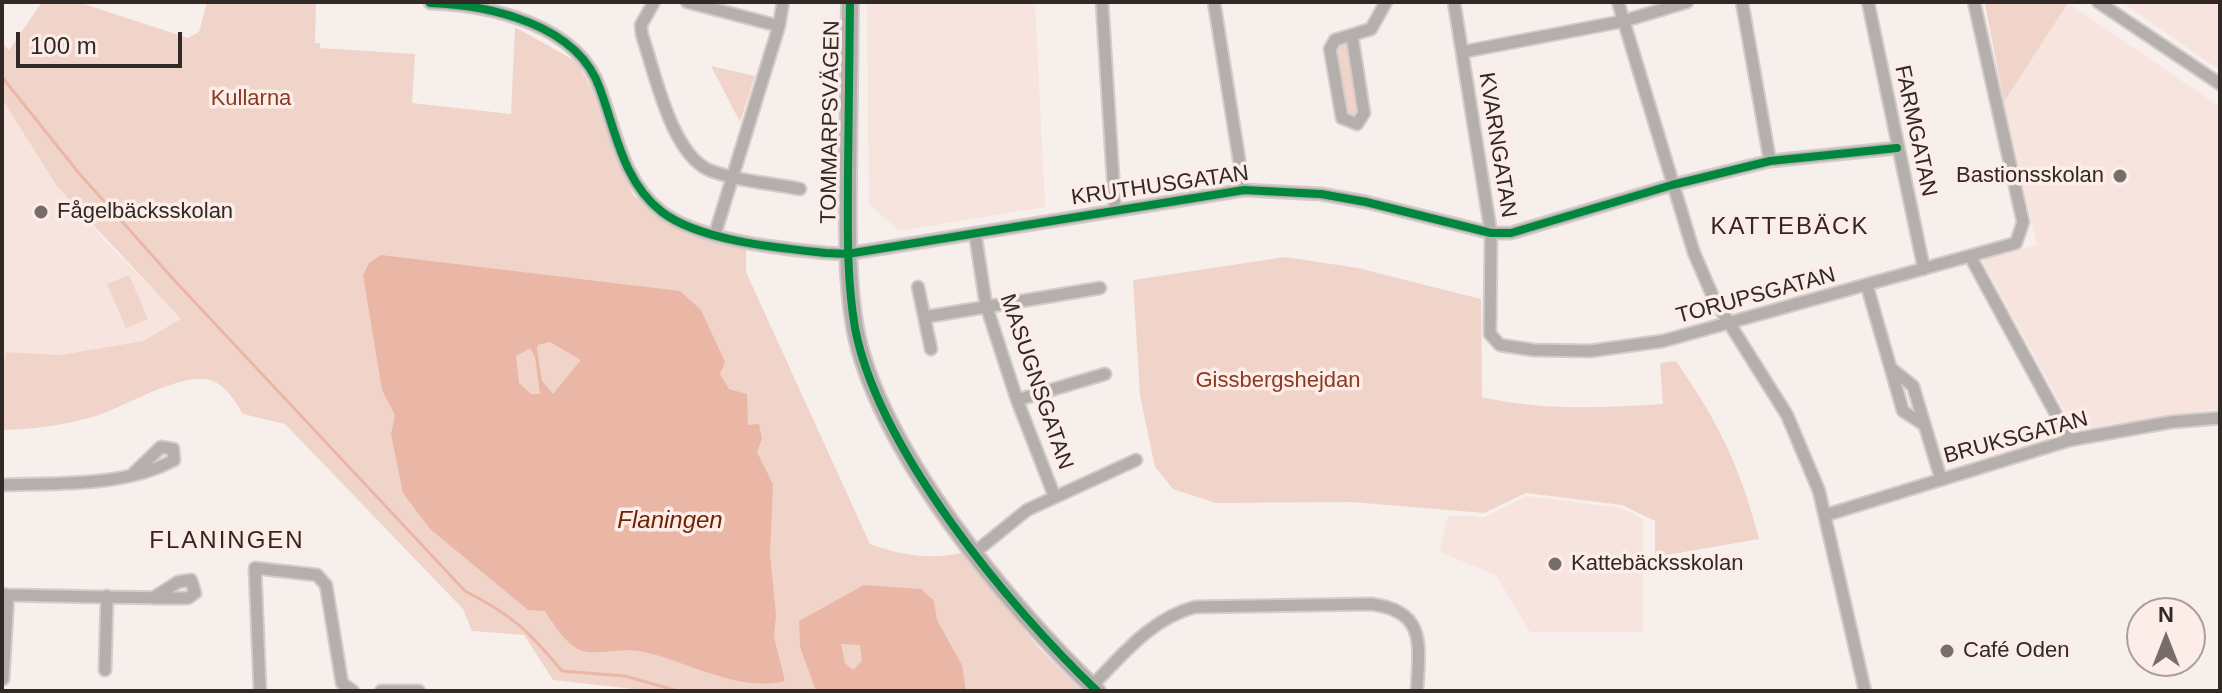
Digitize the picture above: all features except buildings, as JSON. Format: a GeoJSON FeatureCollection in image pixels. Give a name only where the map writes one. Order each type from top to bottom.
{"type":"FeatureCollection","features":[{"type":"Feature","properties":{"kind":"street"},"geometry":{"type":"LineString","coordinates":[[654,2],[641,25],[642,35],[680,143],[695,162],[731,176],[800,189]]}},
{"type":"Feature","properties":{"kind":"street"},"geometry":{"type":"LineString","coordinates":[[687,2],[779,26]]}},
{"type":"Feature","properties":{"kind":"street"},"geometry":{"type":"LineString","coordinates":[[715,234],[779,26],[783,2]]}},
{"type":"Feature","properties":{"kind":"street","name":"TOMMARPSVÄGEN"},"geometry":{"type":"LineString","coordinates":[[850,2],[847,254],[852,305],[863,363],[917,469],[974,553],[1066,662],[1094,688]]}},
{"type":"Feature","properties":{"kind":"street"},"geometry":{"type":"LineString","coordinates":[[1102,2],[1115,209]]}},
{"type":"Feature","properties":{"kind":"street"},"geometry":{"type":"LineString","coordinates":[[1214,2],[1244,190]]}},
{"type":"Feature","properties":{"kind":"street"},"geometry":{"type":"LineString","coordinates":[[1352,36],[1364,113],[1357,124],[1342,118],[1330,49],[1335,40],[1371,29],[1386,2]]}},
{"type":"Feature","properties":{"kind":"street","name":"KVARNGATAN"},"geometry":{"type":"LineString","coordinates":[[1454,2],[1491,233],[1490,334],[1494,341]]}},
{"type":"Feature","properties":{"kind":"street"},"geometry":{"type":"LineString","coordinates":[[1618,2],[1694,253],[1729,323],[1787,415],[1826,515],[1865,691]]}},
{"type":"Feature","properties":{"kind":"street"},"geometry":{"type":"LineString","coordinates":[[1462,52],[1624,21],[1687,2]]}},
{"type":"Feature","properties":{"kind":"street"},"geometry":{"type":"LineString","coordinates":[[1742,2],[1770,161]]}},
{"type":"Feature","properties":{"kind":"street","name":"FARMGATAN"},"geometry":{"type":"LineString","coordinates":[[1868,2],[1924,269]]}},
{"type":"Feature","properties":{"kind":"street","name":"TORUPSGATAN"},"geometry":{"type":"LineString","coordinates":[[1494,341],[1534,350],[1590,351],[1663,341],[2016,243],[2023,222],[1974,2]]}},
{"type":"Feature","properties":{"kind":"street"},"geometry":{"type":"LineString","coordinates":[[2098,2],[2220,84]]}},
{"type":"Feature","properties":{"kind":"street","name":"KRUTHUSGATAN"},"geometry":{"type":"LineString","coordinates":[[430,3],[467,5],[518,19],[566,44],[585,62],[599,84],[619,149],[633,180],[665,214],[715,234],[808,251],[847,254],[1244,190],[1321,194],[1491,233],[1511,233],[1672,185],[1770,161],[1897,148]]}},
{"type":"Feature","properties":{"kind":"street","name":"MASUGNSGATAN"},"geometry":{"type":"LineString","coordinates":[[975,233],[986,305],[1017,400],[1054,495]]}},
{"type":"Feature","properties":{"kind":"street"},"geometry":{"type":"LineString","coordinates":[[1970,256],[2070,440]]}},
{"type":"Feature","properties":{"kind":"street"},"geometry":{"type":"LineString","coordinates":[[1867,286],[1903,411],[1923,424],[1941,479]]}},
{"type":"Feature","properties":{"kind":"street"},"geometry":{"type":"LineString","coordinates":[[918,287],[931,349]]}},
{"type":"Feature","properties":{"kind":"street"},"geometry":{"type":"LineString","coordinates":[[925,317],[1100,288]]}},
{"type":"Feature","properties":{"kind":"street"},"geometry":{"type":"LineString","coordinates":[[1017,400],[1105,374]]}},
{"type":"Feature","properties":{"kind":"street","name":"BRUKSGATAN"},"geometry":{"type":"LineString","coordinates":[[1826,515],[2070,440],[2171,422],[2220,418]]}},
{"type":"Feature","properties":{"kind":"street"},"geometry":{"type":"LineString","coordinates":[[974,553],[1027,510],[1136,460]]}},
{"type":"Feature","properties":{"kind":"street"},"geometry":{"type":"LineString","coordinates":[[2,485],[133,474]]}},
{"type":"Feature","properties":{"kind":"street"},"geometry":{"type":"LineString","coordinates":[[260,691],[255,568],[317,575],[326,585],[342,683],[353,691]]}},
{"type":"Feature","properties":{"kind":"street"},"geometry":{"type":"LineString","coordinates":[[3,679],[5,594],[153,598]]}},
{"type":"Feature","properties":{"kind":"street"},"geometry":{"type":"LineString","coordinates":[[105,670],[107,596]]}},
{"type":"Feature","properties":{"kind":"street"},"geometry":{"type":"LineString","coordinates":[[1094,688],[1132,645],[1174,613],[1195,607],[1371,604],[1393,607],[1409,616],[1417,635],[1417,691]]}},
{"type":"Feature","properties":{"kind":"street"},"geometry":{"type":"LineString","coordinates":[[381,691],[419,691]]}},
{"type":"Feature","properties":{"kind":"shaded area"},"geometry":{"type":"Polygon","coordinates":[[[867,2],[1035,2],[1045,207],[899,231],[869,204],[867,2]]]}},
{"type":"Feature","properties":{"kind":"shaded area"},"geometry":{"type":"Polygon","coordinates":[[[2121,2],[2220,2],[2220,70],[2121,2]]]}},
{"type":"Feature","properties":{"kind":"shaded area","name":"Bastionsskolan"},"geometry":{"type":"Polygon","coordinates":[[[2068,3],[2220,107],[2220,409],[2075,430],[1982,260],[2037,245],[2004,102],[2068,3]]]}},
{"type":"Feature","properties":{"kind":"shaded area","name":"Fågelbäcksskolan"},"geometry":{"type":"Polygon","coordinates":[[[2,99],[102,238],[182,319],[143,341],[60,355],[7,352],[2,377],[2,99]]]}},
{"type":"Feature","properties":{"kind":"shaded area","name":"Kattebäcksskolan"},"geometry":{"type":"Polygon","coordinates":[[[1527,496],[1621,508],[1643,519],[1643,632],[1530,632],[1496,575],[1440,552],[1448,516],[1484,517],[1527,496]]]}},
{"type":"Feature","properties":{"kind":"green space","name":"Kullarna"},"geometry":{"type":"Polygon","coordinates":[[[42,2],[78,2],[188,38],[199,32],[207,2],[316,2],[315,43],[320,43],[320,48],[415,54],[412,103],[511,114],[515,27],[577,62],[592,89],[615,157],[634,196],[680,230],[746,247],[746,272],[870,544],[915,555],[961,553],[1040,649],[1082,691],[652,691],[553,680],[524,635],[472,631],[463,609],[285,424],[243,414],[230,394],[216,382],[199,379],[185,381],[87,418],[51,426],[2,430],[2,377],[6,352],[60,355],[143,341],[181,319],[57,186],[2,99],[2,43],[9,50],[42,2]]]}},
{"type":"Feature","properties":{"kind":"green space"},"geometry":{"type":"Polygon","coordinates":[[[2068,3],[2004,102],[1985,4],[2068,3]]]}},
{"type":"Feature","properties":{"kind":"green space"},"geometry":{"type":"Polygon","coordinates":[[[1339,43],[1349,46],[1360,114],[1357,117],[1348,115],[1337,48],[1339,43]]]}},
{"type":"Feature","properties":{"kind":"green space"},"geometry":{"type":"Polygon","coordinates":[[[711,66],[755,76],[740,122],[711,66]]]}},
{"type":"Feature","properties":{"kind":"green space","name":"Gissbergshejdan"},"geometry":{"type":"Polygon","coordinates":[[[1285,257],[1358,268],[1481,299],[1482,397],[1550,406],[1663,404],[1660,363],[1676,361],[1704,405],[1736,467],[1759,539],[1655,557],[1655,521],[1622,505],[1526,493],[1484,513],[1351,502],[1216,503],[1173,489],[1155,467],[1140,396],[1133,280],[1285,257]]]}},
{"type":"Feature","properties":{"kind":"green space"},"geometry":{"type":"Polygon","coordinates":[[[129,275],[148,319],[126,328],[107,284],[129,275]]]}},
{"type":"Feature","properties":{"kind":"water","name":"Flaningen"},"geometry":{"type":"Polygon","coordinates":[[[381,255],[680,291],[701,310],[725,362],[720,374],[729,389],[747,394],[748,425],[759,424],[762,439],[757,452],[773,484],[770,554],[776,615],[774,637],[785,681],[748,683],[639,651],[583,651],[566,640],[545,611],[528,610],[430,529],[403,493],[391,434],[395,415],[382,390],[363,275],[369,263],[381,255]],[[550,342],[538,345],[537,349],[542,381],[553,394],[581,360],[550,342]],[[530,348],[516,356],[519,383],[531,394],[540,394],[535,357],[530,348]]]}},
{"type":"Feature","properties":{"kind":"water"},"geometry":{"type":"Polygon","coordinates":[[[864,585],[921,589],[934,601],[937,620],[962,665],[966,691],[816,691],[800,647],[799,621],[864,585]],[[841,644],[845,663],[853,670],[862,661],[860,645],[841,644]]]}},
{"type":"Feature","properties":{"kind":"waterway"},"geometry":{"type":"LineString","coordinates":[[2,77],[78,172],[175,281],[465,591],[518,625],[562,671],[625,676],[678,691]]}},
{"type":"Feature","properties":{"kind":"cycle path"},"geometry":{"type":"LineString","coordinates":[[850,2],[849,269],[855,328],[868,375],[890,424],[918,474],[952,523],[1025,616],[1097,691]]}},
{"type":"Feature","properties":{"kind":"cycle path"},"geometry":{"type":"LineString","coordinates":[[430,3],[504,14],[529,22],[572,48],[589,67],[600,89],[629,171],[649,200],[662,212],[678,222],[718,236],[826,253],[847,254],[1244,190],[1321,194],[1491,233],[1511,233],[1672,185],[1770,161],[1897,148]]}},
{"type":"Feature","properties":{"kind":"place","name":"Bastionsskolan"},"geometry":{"type":"Point","coordinates":[2120,176]}},
{"type":"Feature","properties":{"kind":"place","name":"Fågelbäcksskolan"},"geometry":{"type":"Point","coordinates":[41,212]}},
{"type":"Feature","properties":{"kind":"place","name":"Kattebäcksskolan"},"geometry":{"type":"Point","coordinates":[1555,564]}},
{"type":"Feature","properties":{"kind":"place","name":"Café Oden"},"geometry":{"type":"Point","coordinates":[1947,651]}},
{"type":"Feature","properties":{"kind":"district","name":"KATTEBÄCK"},"geometry":{"type":"Point","coordinates":[1790,227]}},
{"type":"Feature","properties":{"kind":"district","name":"FLANINGEN"},"geometry":{"type":"Point","coordinates":[227,541]}}]}
